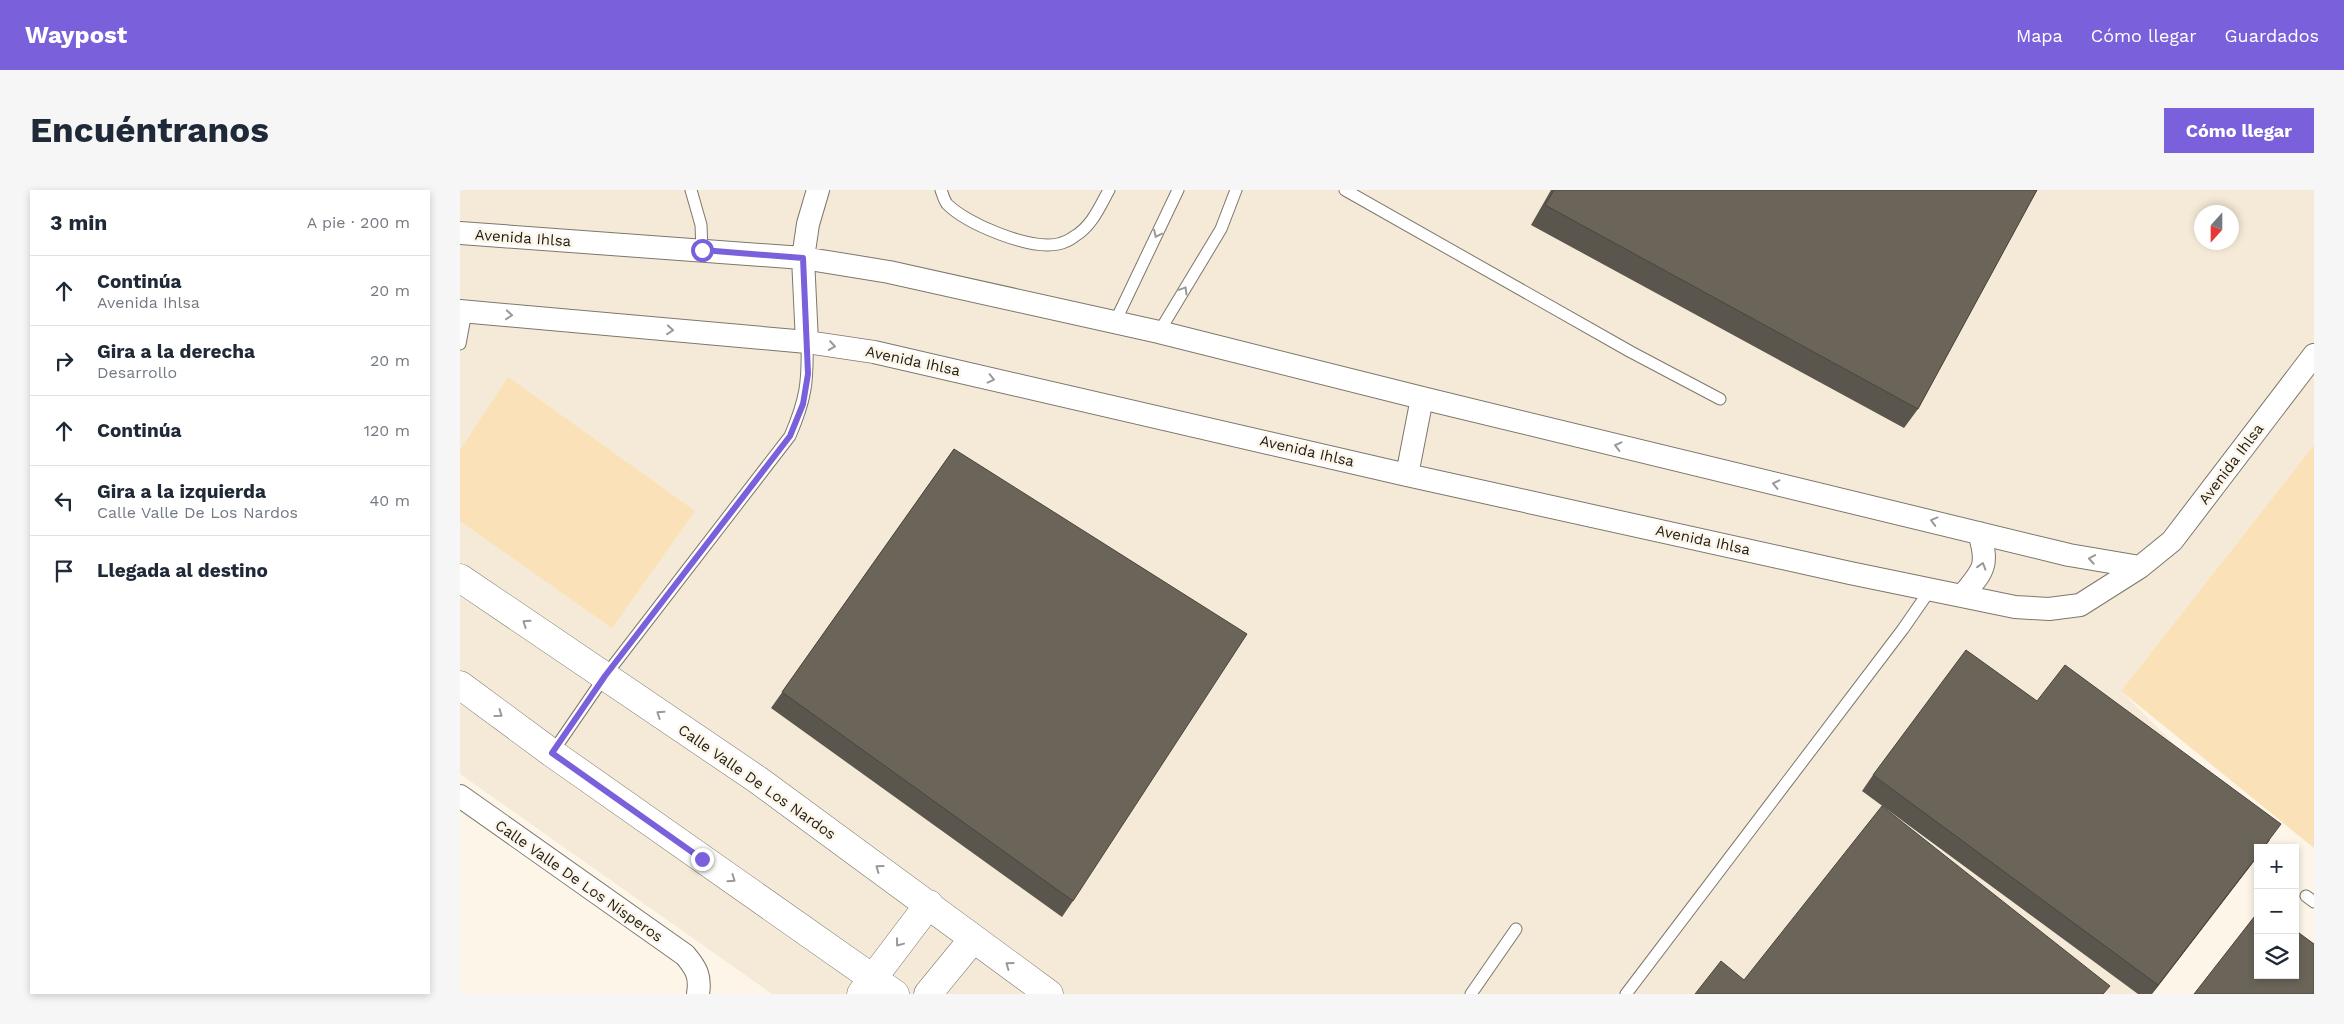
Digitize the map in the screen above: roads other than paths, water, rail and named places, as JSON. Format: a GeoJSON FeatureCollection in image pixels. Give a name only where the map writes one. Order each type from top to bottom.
{"type":"FeatureCollection","features":[{"type":"Feature","properties":{"kind":"street"},"geometry":{"type":"LineString","coordinates":[[808,342],[803,258],[808,224],[818,190]]}},
{"type":"Feature","properties":{"kind":"street","name":"Avenida Ihlsa"},"geometry":{"type":"LineString","coordinates":[[460,233],[803,258],[889,272],[1160,332],[1422,398],[2069,555],[2140,567]]}},
{"type":"Feature","properties":{"kind":"street","name":"Avenida Ihlsa"},"geometry":{"type":"LineString","coordinates":[[463,311],[808,342],[874,352],[1407,474],[1930,590],[1963,595],[2015,607],[2050,609],[2080,605],[2140,567],[2172,541],[2314,355]]}},
{"type":"Feature","properties":{"kind":"street"},"geometry":{"type":"LineString","coordinates":[[1407,474],[1422,398]]}},
{"type":"Feature","properties":{"kind":"street"},"geometry":{"type":"LineString","coordinates":[[1963,595],[1980,574],[1986,554],[1979,533]]}},
{"type":"Feature","properties":{"kind":"street","name":"Calle Valle De Los Nardos"},"geometry":{"type":"LineString","coordinates":[[460,578],[758,780],[1049,994]]}},
{"type":"Feature","properties":{"kind":"street"},"geometry":{"type":"LineString","coordinates":[[460,686],[867,986],[895,994]]}},
{"type":"Feature","properties":{"kind":"street","name":"Calle Valle De Los Nísperos"},"geometry":{"type":"LineString","coordinates":[[460,796],[685,956],[696,968],[700,986],[698,994]]}},
{"type":"Feature","properties":{"kind":"street"},"geometry":{"type":"LineString","coordinates":[[867,986],[929,904]]}},
{"type":"Feature","properties":{"kind":"street"},"geometry":{"type":"LineString","coordinates":[[928,994],[972,939]]}},
{"type":"Feature","properties":{"kind":"lane"},"geometry":{"type":"LineString","coordinates":[[691,190],[701,225],[702,250]]}},
{"type":"Feature","properties":{"kind":"lane"},"geometry":{"type":"LineString","coordinates":[[941,190],[946,203],[964,217],[995,232],[1031,243],[1057,244],[1076,236],[1092,220],[1109,190]]}},
{"type":"Feature","properties":{"kind":"lane"},"geometry":{"type":"LineString","coordinates":[[1115,322],[1178,190]]}},
{"type":"Feature","properties":{"kind":"lane"},"geometry":{"type":"LineString","coordinates":[[1160,332],[1221,229],[1236,190]]}},
{"type":"Feature","properties":{"kind":"lane"},"geometry":{"type":"LineString","coordinates":[[1344,190],[1631,352],[1720,399]]}},
{"type":"Feature","properties":{"kind":"lane"},"geometry":{"type":"LineString","coordinates":[[460,344],[463,311]]}},
{"type":"Feature","properties":{"kind":"lane"},"geometry":{"type":"LineString","coordinates":[[552,753],[605,676],[790,436],[803,404],[808,374],[808,342]]}},
{"type":"Feature","properties":{"kind":"lane"},"geometry":{"type":"LineString","coordinates":[[1626,994],[1903,629],[1930,590]]}},
{"type":"Feature","properties":{"kind":"lane"},"geometry":{"type":"LineString","coordinates":[[1471,994],[1516,929]]}}]}
